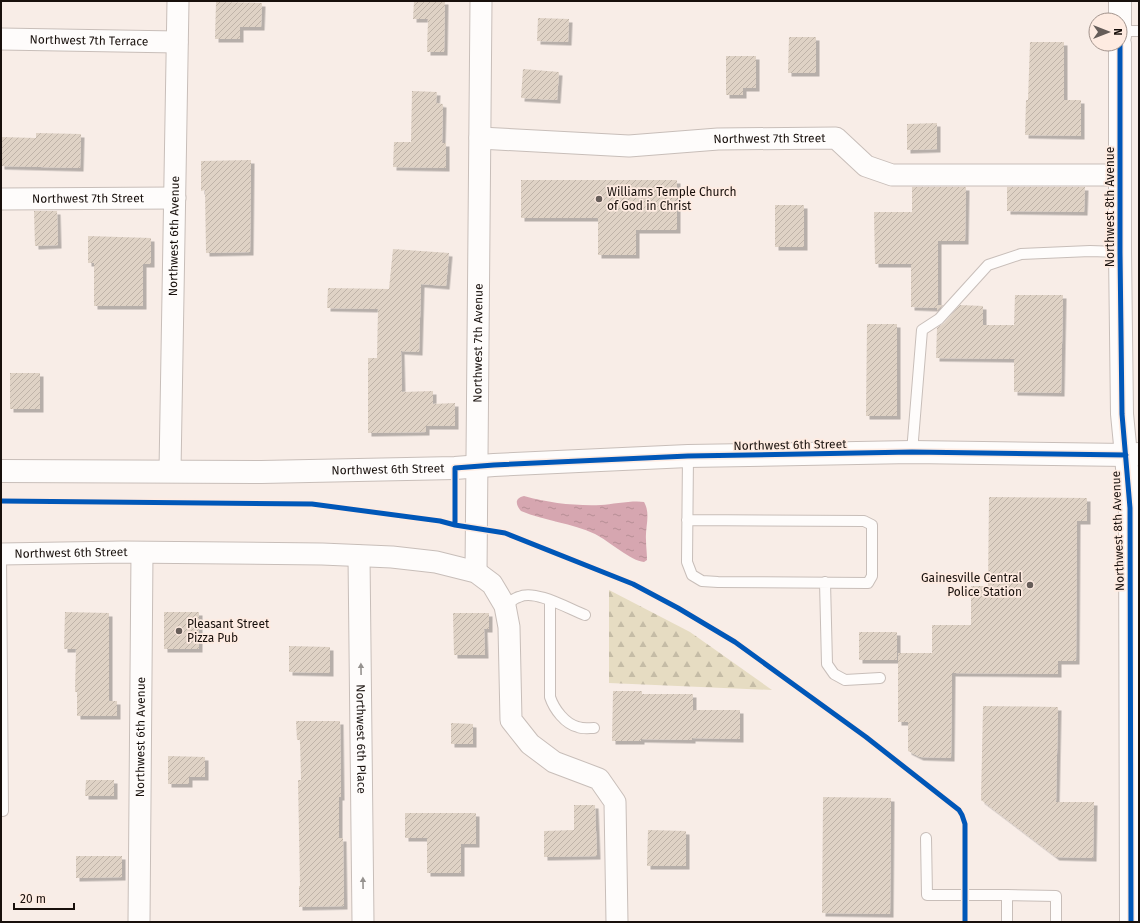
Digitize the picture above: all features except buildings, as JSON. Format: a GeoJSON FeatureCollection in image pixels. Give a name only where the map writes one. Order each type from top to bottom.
{"type":"FeatureCollection","features":[{"type":"Feature","properties":{"kind":"street","name":"Northwest 6th Avenue"},"geometry":{"type":"LineString","coordinates":[[170,471],[178,1]]}},
{"type":"Feature","properties":{"kind":"street","name":"Northwest 7th Avenue"},"geometry":{"type":"LineString","coordinates":[[476,572],[481,1]]}},
{"type":"Feature","properties":{"kind":"street"},"geometry":{"type":"LineString","coordinates":[[1120,1],[1120,12]]}},
{"type":"Feature","properties":{"kind":"street","name":"Northwest 7th Terrace"},"geometry":{"type":"LineString","coordinates":[[1,39],[177,42]]}},
{"type":"Feature","properties":{"kind":"street","name":"Northwest 8th Avenue"},"geometry":{"type":"LineString","coordinates":[[1120,52],[1119,175],[1122,414],[1132,454],[1130,508],[1134,525],[1134,919]]}},
{"type":"Feature","properties":{"kind":"street","name":"Northwest 7th Street"},"geometry":{"type":"LineString","coordinates":[[480,138],[629,146],[718,139],[836,138],[866,166],[892,175],[1119,175]]}},
{"type":"Feature","properties":{"kind":"street","name":"Northwest 7th Street"},"geometry":{"type":"LineString","coordinates":[[1,199],[175,198]]}},
{"type":"Feature","properties":{"kind":"street","name":"Northwest 6th Street"},"geometry":{"type":"LineString","coordinates":[[1,470],[261,472],[478,466],[688,456],[912,452],[1132,454]]}},
{"type":"Feature","properties":{"kind":"street","name":"Northwest 6th Avenue"},"geometry":{"type":"LineString","coordinates":[[139,922],[142,553]]}},
{"type":"Feature","properties":{"kind":"street","name":"Northwest 6th Street"},"geometry":{"type":"LineString","coordinates":[[1,554],[322,554],[392,557],[436,562],[476,572]]}},
{"type":"Feature","properties":{"kind":"street","name":"Northwest 6th Place"},"geometry":{"type":"LineString","coordinates":[[359,556],[363,922]]}},
{"type":"Feature","properties":{"kind":"street"},"geometry":{"type":"LineString","coordinates":[[476,572],[492,584],[505,606],[509,628],[511,720],[530,744],[554,762],[599,779],[615,802],[617,922]]}},
{"type":"Feature","properties":{"kind":"lane"},"geometry":{"type":"LineString","coordinates":[[1128,31],[1139,31]]}},
{"type":"Feature","properties":{"kind":"lane"},"geometry":{"type":"LineString","coordinates":[[912,452],[922,330],[939,319],[988,265],[1021,254],[1090,251],[1120,252]]}},
{"type":"Feature","properties":{"kind":"lane"},"geometry":{"type":"LineString","coordinates":[[687,520],[864,521],[872,525],[872,576],[868,583],[702,581],[692,575],[687,562],[687,520],[688,456]]}},
{"type":"Feature","properties":{"kind":"lane"},"geometry":{"type":"LineString","coordinates":[[1,554],[3,811]]}},
{"type":"Feature","properties":{"kind":"lane"},"geometry":{"type":"LineString","coordinates":[[825,582],[827,664],[834,674],[845,680],[880,678]]}},
{"type":"Feature","properties":{"kind":"lane"},"geometry":{"type":"LineString","coordinates":[[505,606],[519,596],[529,595],[540,597],[585,615]]}},
{"type":"Feature","properties":{"kind":"lane"},"geometry":{"type":"LineString","coordinates":[[550,601],[550,697],[558,711],[572,725],[579,728],[594,728]]}},
{"type":"Feature","properties":{"kind":"lane"},"geometry":{"type":"LineString","coordinates":[[926,838],[927,895],[1056,896],[1056,922]]}},
{"type":"Feature","properties":{"kind":"lane"},"geometry":{"type":"LineString","coordinates":[[1007,895],[1007,922]]}},
{"type":"Feature","properties":{"kind":"green space"},"geometry":{"type":"Polygon","coordinates":[[[609,590],[690,632],[772,690],[609,683],[609,590]]]}},
{"type":"Feature","properties":{"kind":"water"},"geometry":{"type":"Polygon","coordinates":[[[524,496],[562,504],[582,505],[601,505],[635,501],[644,502],[647,511],[647,560],[644,562],[639,561],[601,537],[586,530],[521,511],[517,502],[519,498],[524,496]]]}},
{"type":"Feature","properties":{"kind":"cycle path"},"geometry":{"type":"LineString","coordinates":[[1120,52],[1122,414],[1130,508],[1131,922]]}},
{"type":"Feature","properties":{"kind":"cycle path"},"geometry":{"type":"LineString","coordinates":[[455,525],[455,468],[688,456],[912,452],[1126,455]]}},
{"type":"Feature","properties":{"kind":"cycle path"},"geometry":{"type":"LineString","coordinates":[[1,501],[312,504],[440,521],[455,525],[505,533],[633,584],[678,608],[735,642],[866,737],[959,810],[965,824],[965,922]]}},
{"type":"Feature","properties":{"kind":"place","name":"Williams Temple Church of God in Christ"},"geometry":{"type":"Point","coordinates":[599,199]}},
{"type":"Feature","properties":{"kind":"place","name":"Gainesville Central Police Station"},"geometry":{"type":"Point","coordinates":[1030,585]}},
{"type":"Feature","properties":{"kind":"place","name":"Pleasant Street Pizza Pub"},"geometry":{"type":"Point","coordinates":[179,631]}}]}
